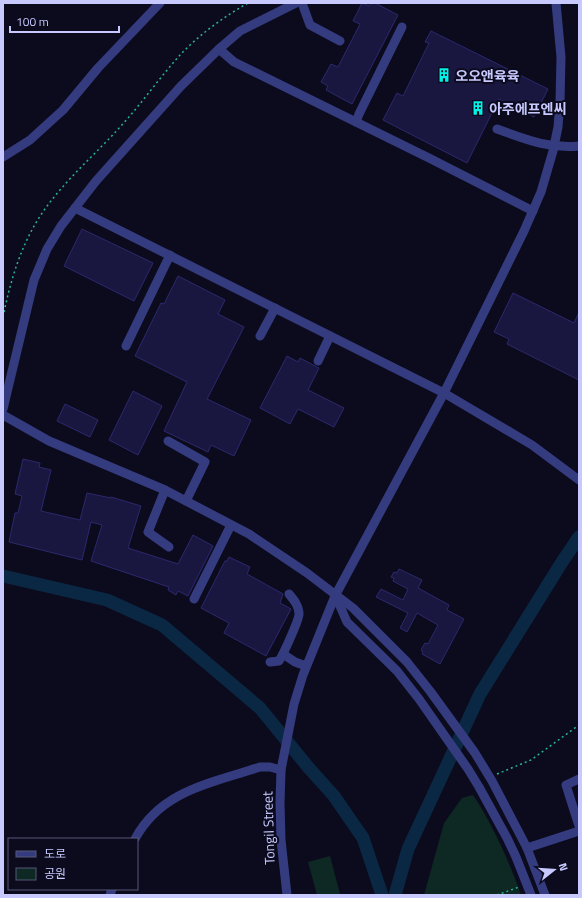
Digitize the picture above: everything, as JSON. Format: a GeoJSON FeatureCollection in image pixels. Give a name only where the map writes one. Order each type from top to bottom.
{"type":"FeatureCollection","features":[{"type":"Feature","properties":{"kind":"street"},"geometry":{"type":"LineString","coordinates":[[3,157],[30,140],[63,110],[98,68],[160,3]]}},
{"type":"Feature","properties":{"kind":"street"},"geometry":{"type":"LineString","coordinates":[[3,409],[34,280],[47,248],[61,226],[96,181],[181,86],[218,49],[240,31],[296,3]]}},
{"type":"Feature","properties":{"kind":"street"},"geometry":{"type":"LineString","coordinates":[[302,3],[310,24],[340,41]]}},
{"type":"Feature","properties":{"kind":"street","name":"Tongil Street"},"geometry":{"type":"LineString","coordinates":[[287,895],[281,840],[281,770],[294,704],[306,666],[335,596],[444,393],[541,192],[554,146],[560,102],[560,34],[556,3]]}},
{"type":"Feature","properties":{"kind":"street"},"geometry":{"type":"LineString","coordinates":[[356,122],[402,27]]}},
{"type":"Feature","properties":{"kind":"street"},"geometry":{"type":"LineString","coordinates":[[218,49],[234,62],[441,163],[533,211]]}},
{"type":"Feature","properties":{"kind":"street"},"geometry":{"type":"LineString","coordinates":[[497,129],[539,144],[565,148],[579,146]]}},
{"type":"Feature","properties":{"kind":"street"},"geometry":{"type":"LineString","coordinates":[[75,208],[444,393],[526,441],[579,480]]}},
{"type":"Feature","properties":{"kind":"street"},"geometry":{"type":"LineString","coordinates":[[126,346],[170,255]]}},
{"type":"Feature","properties":{"kind":"street"},"geometry":{"type":"LineString","coordinates":[[260,336],[275,308]]}},
{"type":"Feature","properties":{"kind":"street"},"geometry":{"type":"LineString","coordinates":[[318,361],[330,336]]}},
{"type":"Feature","properties":{"kind":"street"},"geometry":{"type":"LineString","coordinates":[[3,415],[49,441],[165,490],[250,534],[307,573],[335,596],[353,608],[407,662],[475,753],[492,781],[527,848],[545,895]]}},
{"type":"Feature","properties":{"kind":"street"},"geometry":{"type":"LineString","coordinates":[[168,441],[205,462],[186,501]]}},
{"type":"Feature","properties":{"kind":"street"},"geometry":{"type":"LineString","coordinates":[[165,490],[148,532],[169,547]]}},
{"type":"Feature","properties":{"kind":"street"},"geometry":{"type":"LineString","coordinates":[[194,599],[220,544],[231,525]]}},
{"type":"Feature","properties":{"kind":"street"},"geometry":{"type":"LineString","coordinates":[[270,662],[279,661],[299,615],[295,602],[289,594]]}},
{"type":"Feature","properties":{"kind":"street"},"geometry":{"type":"LineString","coordinates":[[335,596],[347,622],[397,670],[468,769],[479,786],[507,838],[531,895]]}},
{"type":"Feature","properties":{"kind":"street"},"geometry":{"type":"LineString","coordinates":[[283,654],[295,662],[306,666]]}},
{"type":"Feature","properties":{"kind":"street"},"geometry":{"type":"LineString","coordinates":[[136,838],[144,825],[167,802],[187,791],[260,767],[270,767],[281,770]]}},
{"type":"Feature","properties":{"kind":"street"},"geometry":{"type":"LineString","coordinates":[[579,779],[566,785],[579,826]]}},
{"type":"Feature","properties":{"kind":"street"},"geometry":{"type":"LineString","coordinates":[[527,848],[579,831]]}},
{"type":"Feature","properties":{"kind":"path"},"geometry":{"type":"LineString","coordinates":[[3,317],[10,284],[22,250],[49,202],[122,126],[182,53],[212,26],[231,12],[248,3]]}},
{"type":"Feature","properties":{"kind":"path"},"geometry":{"type":"LineString","coordinates":[[497,774],[531,760],[579,725]]}},
{"type":"Feature","properties":{"kind":"path"},"geometry":{"type":"LineString","coordinates":[[497,895],[527,884]]}},
{"type":"Feature","properties":{"kind":"green space"},"geometry":{"type":"Polygon","coordinates":[[[473,795],[500,844],[521,895],[424,895],[444,823],[462,798],[473,795]]]}},
{"type":"Feature","properties":{"kind":"green space"},"geometry":{"type":"Polygon","coordinates":[[[330,856],[340,894],[317,895],[308,862],[330,856]]]}},
{"type":"Feature","properties":{"kind":"building"},"geometry":{"type":"Polygon","coordinates":[[[362,3],[369,6],[371,3],[375,3],[398,15],[352,104],[326,90],[328,86],[321,82],[331,64],[338,67],[360,24],[353,21],[362,3]]]}},
{"type":"Feature","properties":{"kind":"building"},"geometry":{"type":"Polygon","coordinates":[[[431,31],[548,89],[534,117],[499,99],[467,163],[383,120],[397,93],[403,96],[429,43],[425,42],[431,31]]]}},
{"type":"Feature","properties":{"kind":"building"},"geometry":{"type":"Polygon","coordinates":[[[82,229],[153,263],[134,301],[64,266],[82,229]]]}},
{"type":"Feature","properties":{"kind":"building"},"geometry":{"type":"Polygon","coordinates":[[[178,276],[225,300],[218,314],[244,327],[207,399],[251,420],[234,456],[211,445],[208,452],[164,431],[187,382],[135,356],[161,303],[164,304],[178,276]]]}},
{"type":"Feature","properties":{"kind":"building"},"geometry":{"type":"Polygon","coordinates":[[[513,293],[574,323],[579,312],[579,380],[507,344],[509,339],[494,332],[513,293]]]}},
{"type":"Feature","properties":{"kind":"building"},"geometry":{"type":"Polygon","coordinates":[[[287,356],[298,362],[300,358],[319,368],[308,390],[344,408],[334,427],[298,409],[290,424],[260,408],[287,356]]]}},
{"type":"Feature","properties":{"kind":"building"},"geometry":{"type":"Polygon","coordinates":[[[133,391],[162,406],[138,455],[109,440],[133,391]]]}},
{"type":"Feature","properties":{"kind":"building"},"geometry":{"type":"Polygon","coordinates":[[[65,404],[98,420],[90,437],[57,421],[65,404]]]}},
{"type":"Feature","properties":{"kind":"building"},"geometry":{"type":"Polygon","coordinates":[[[23,459],[40,463],[39,467],[51,470],[41,511],[80,520],[87,493],[111,497],[141,506],[128,548],[178,564],[193,535],[213,546],[188,596],[178,591],[176,595],[168,590],[169,587],[91,561],[102,525],[91,522],[82,560],[9,542],[15,513],[18,513],[22,496],[15,494],[23,459]]]}},
{"type":"Feature","properties":{"kind":"building"},"geometry":{"type":"Polygon","coordinates":[[[229,557],[250,567],[247,574],[283,594],[280,603],[291,609],[266,656],[224,633],[229,623],[201,608],[225,561],[227,561],[229,557]]]}},
{"type":"Feature","properties":{"kind":"building"},"geometry":{"type":"Polygon","coordinates":[[[399,569],[422,580],[418,588],[449,605],[447,610],[464,619],[440,664],[422,654],[423,652],[421,650],[425,643],[428,644],[438,625],[417,613],[407,632],[400,628],[408,613],[376,597],[381,589],[403,600],[408,589],[393,581],[394,578],[391,577],[394,572],[397,573],[399,569]]]}},
{"type":"Feature","properties":{"kind":"waterway"},"geometry":{"type":"LineString","coordinates":[[395,895],[408,849],[480,694],[579,537]]}},
{"type":"Feature","properties":{"kind":"waterway"},"geometry":{"type":"LineString","coordinates":[[3,576],[107,600],[162,625],[260,708],[308,767],[334,796],[363,838],[382,895]]}},
{"type":"Feature","properties":{"kind":"place","name":"오오앤육육"},"geometry":{"type":"Point","coordinates":[444,75]}},
{"type":"Feature","properties":{"kind":"place","name":"아주에프엔씨"},"geometry":{"type":"Point","coordinates":[478,108]}}]}
